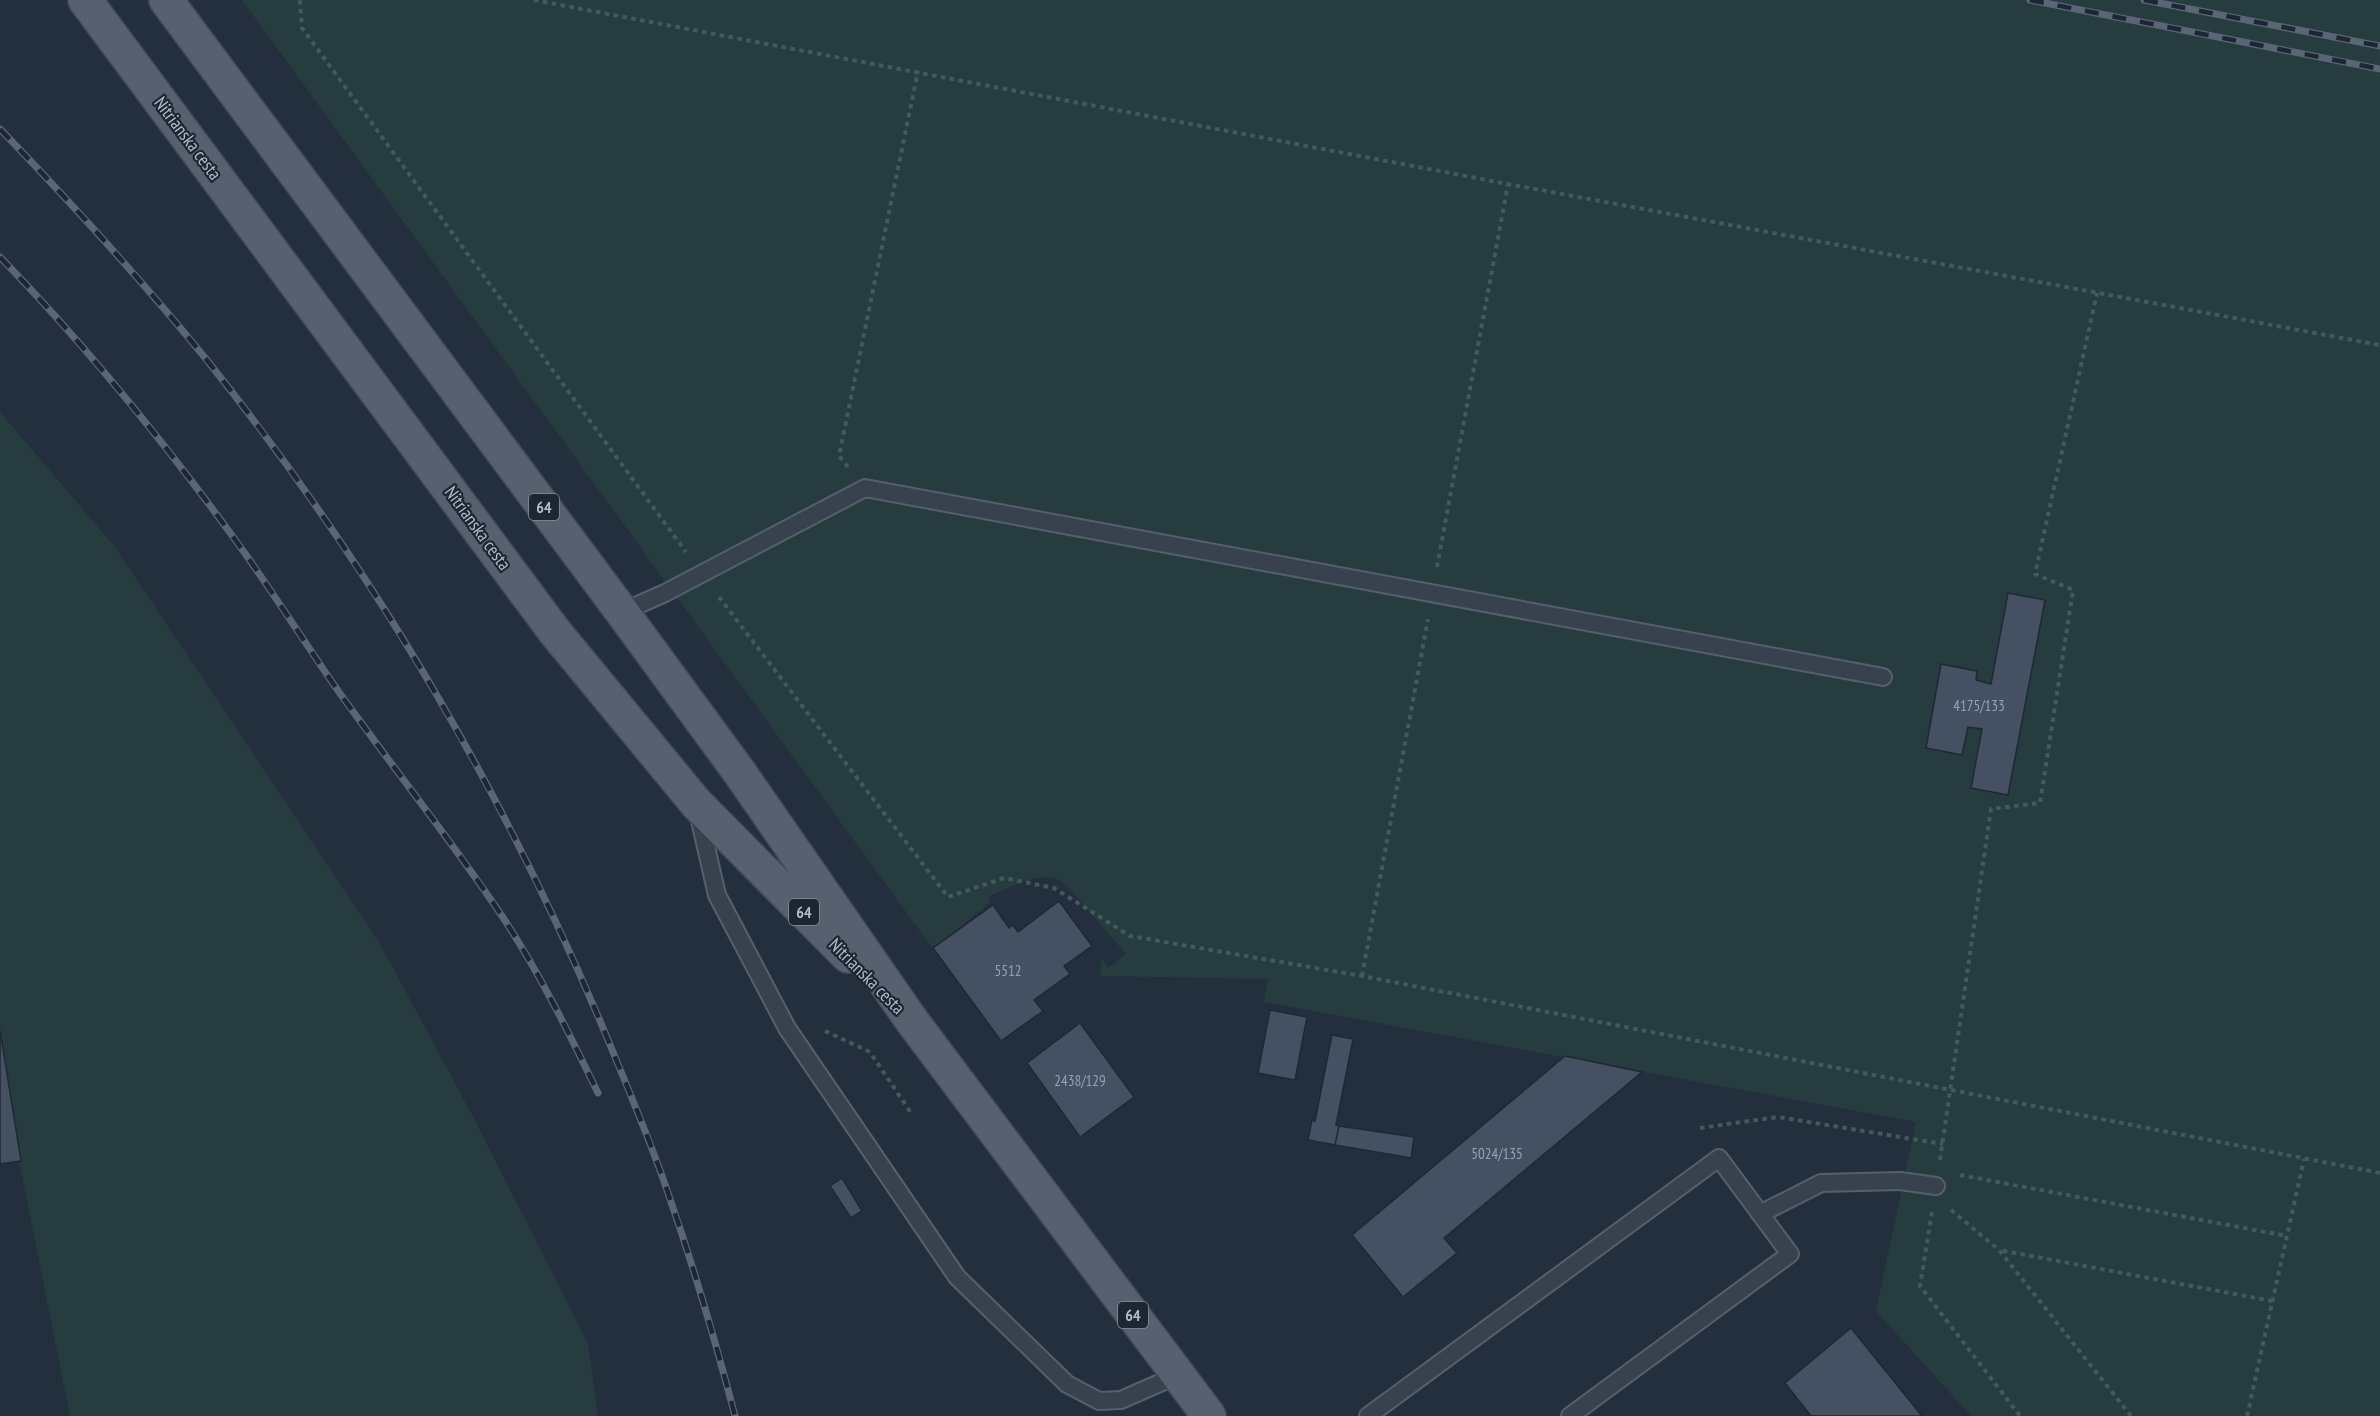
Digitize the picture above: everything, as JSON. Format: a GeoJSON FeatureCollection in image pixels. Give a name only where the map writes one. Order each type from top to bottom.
{"type":"FeatureCollection","features":[{"type":"Feature","properties":{"kind":"main road","name":"Nitrianska cesta"},"geometry":{"type":"LineString","coordinates":[[85,0],[555,632],[696,802],[912,1022]]}},
{"type":"Feature","properties":{"kind":"main road","name":"Nitrianska cesta"},"geometry":{"type":"LineString","coordinates":[[166,0],[740,773],[912,1022],[1209,1416]]}},
{"type":"Feature","properties":{"kind":"lane"},"geometry":{"type":"LineString","coordinates":[[622,612],[665,593],[865,488],[1883,677]]}},
{"type":"Feature","properties":{"kind":"lane"},"geometry":{"type":"LineString","coordinates":[[696,802],[717,895],[787,1028],[957,1277],[1067,1384],[1099,1401],[1121,1400],[1178,1375]]}},
{"type":"Feature","properties":{"kind":"lane"},"geometry":{"type":"LineString","coordinates":[[1376,1414],[1719,1158],[1790,1254],[1570,1416]]}},
{"type":"Feature","properties":{"kind":"lane"},"geometry":{"type":"LineString","coordinates":[[1760,1214],[1821,1183],[1900,1181],[1936,1184]]}},
{"type":"Feature","properties":{"kind":"path"},"geometry":{"type":"LineString","coordinates":[[300,0],[302,28],[701,574],[948,897],[1004,878],[1054,888],[1130,936],[1362,976],[2380,1173]]}},
{"type":"Feature","properties":{"kind":"path"},"geometry":{"type":"LineString","coordinates":[[534,0],[1508,184],[2380,345]]}},
{"type":"Feature","properties":{"kind":"path"},"geometry":{"type":"LineString","coordinates":[[865,488],[839,456],[918,71]]}},
{"type":"Feature","properties":{"kind":"path"},"geometry":{"type":"LineString","coordinates":[[2020,1416],[1920,1286],[1951,1091],[1991,809],[2040,803],[2073,590],[2035,574],[2097,293]]}},
{"type":"Feature","properties":{"kind":"path"},"geometry":{"type":"LineString","coordinates":[[778,1010],[870,1052],[911,1113]]}},
{"type":"Feature","properties":{"kind":"path"},"geometry":{"type":"LineString","coordinates":[[1700,1128],[1778,1118],[1943,1144]]}},
{"type":"Feature","properties":{"kind":"path"},"geometry":{"type":"LineString","coordinates":[[2247,1416],[2304,1159]]}},
{"type":"Feature","properties":{"kind":"path"},"geometry":{"type":"LineString","coordinates":[[1936,1184],[2287,1236]]}},
{"type":"Feature","properties":{"kind":"path"},"geometry":{"type":"LineString","coordinates":[[1936,1184],[1999,1250],[2131,1416]]}},
{"type":"Feature","properties":{"kind":"path"},"geometry":{"type":"LineString","coordinates":[[1999,1250],[2272,1301]]}},
{"type":"Feature","properties":{"kind":"green space"},"geometry":{"type":"Polygon","coordinates":[[[242,0],[2380,0],[2380,1416],[1971,1416],[1876,1311],[1916,1122],[1264,1002],[1268,979],[1101,976],[1101,957],[1108,968],[1126,954],[1068,887],[1059,880],[1048,877],[1021,882],[988,897],[991,902],[933,949],[242,0]]]}},
{"type":"Feature","properties":{"kind":"green space"},"geometry":{"type":"Polygon","coordinates":[[[0,412],[115,547],[379,942],[478,1126],[588,1344],[598,1416],[70,1416],[0,1066],[0,412]]]}},
{"type":"Feature","properties":{"kind":"building"},"geometry":{"type":"Polygon","coordinates":[[[2008,593],[2045,600],[2008,795],[1971,788],[1982,729],[1968,727],[1962,755],[1926,748],[1941,664],[1977,671],[1976,680],[1991,684],[2008,593]]]}},
{"type":"Feature","properties":{"kind":"building"},"geometry":{"type":"Polygon","coordinates":[[[1059,901],[1092,946],[1064,966],[1070,974],[1034,1000],[1043,1011],[1001,1041],[933,948],[993,905],[1009,928],[1013,925],[1018,932],[1059,901]]]}},
{"type":"Feature","properties":{"kind":"building"},"geometry":{"type":"Polygon","coordinates":[[[1270,1010],[1307,1017],[1295,1080],[1258,1073],[1270,1010]]]}},
{"type":"Feature","properties":{"kind":"building"},"geometry":{"type":"Polygon","coordinates":[[[1080,1023],[1134,1097],[1080,1137],[1027,1063],[1080,1023]]]}},
{"type":"Feature","properties":{"kind":"building"},"geometry":{"type":"Polygon","coordinates":[[[0,1030],[21,1161],[0,1164],[0,1030]]]}},
{"type":"Feature","properties":{"kind":"building"},"geometry":{"type":"Polygon","coordinates":[[[1332,1035],[1353,1039],[1336,1125],[1339,1126],[1335,1145],[1308,1140],[1312,1120],[1315,1121],[1332,1035]]]}},
{"type":"Feature","properties":{"kind":"building"},"geometry":{"type":"Polygon","coordinates":[[[1565,1056],[1642,1072],[1444,1238],[1457,1253],[1403,1297],[1352,1235],[1565,1056]]]}},
{"type":"Feature","properties":{"kind":"building"},"geometry":{"type":"Polygon","coordinates":[[[1339,1126],[1414,1137],[1411,1158],[1335,1145],[1339,1126]]]}},
{"type":"Feature","properties":{"kind":"building"},"geometry":{"type":"Polygon","coordinates":[[[842,1178],[862,1211],[851,1218],[830,1186],[842,1178]]]}},
{"type":"Feature","properties":{"kind":"building"},"geometry":{"type":"Polygon","coordinates":[[[1851,1328],[1922,1416],[1811,1416],[1785,1383],[1851,1328]]]}},
{"type":"Feature","properties":{"kind":"railway"},"geometry":{"type":"LineString","coordinates":[[2030,0],[2380,69]]}},
{"type":"Feature","properties":{"kind":"railway"},"geometry":{"type":"LineString","coordinates":[[2144,0],[2380,46]]}},
{"type":"Feature","properties":{"kind":"railway"},"geometry":{"type":"LineString","coordinates":[[0,129],[156,300],[206,359],[268,439],[382,605],[434,691],[484,779],[530,869],[613,1052],[664,1181],[705,1307],[735,1416]]}},
{"type":"Feature","properties":{"kind":"railway"},"geometry":{"type":"LineString","coordinates":[[0,257],[65,327],[127,400],[244,552],[334,685],[516,937],[565,1025],[598,1093]]}}]}
